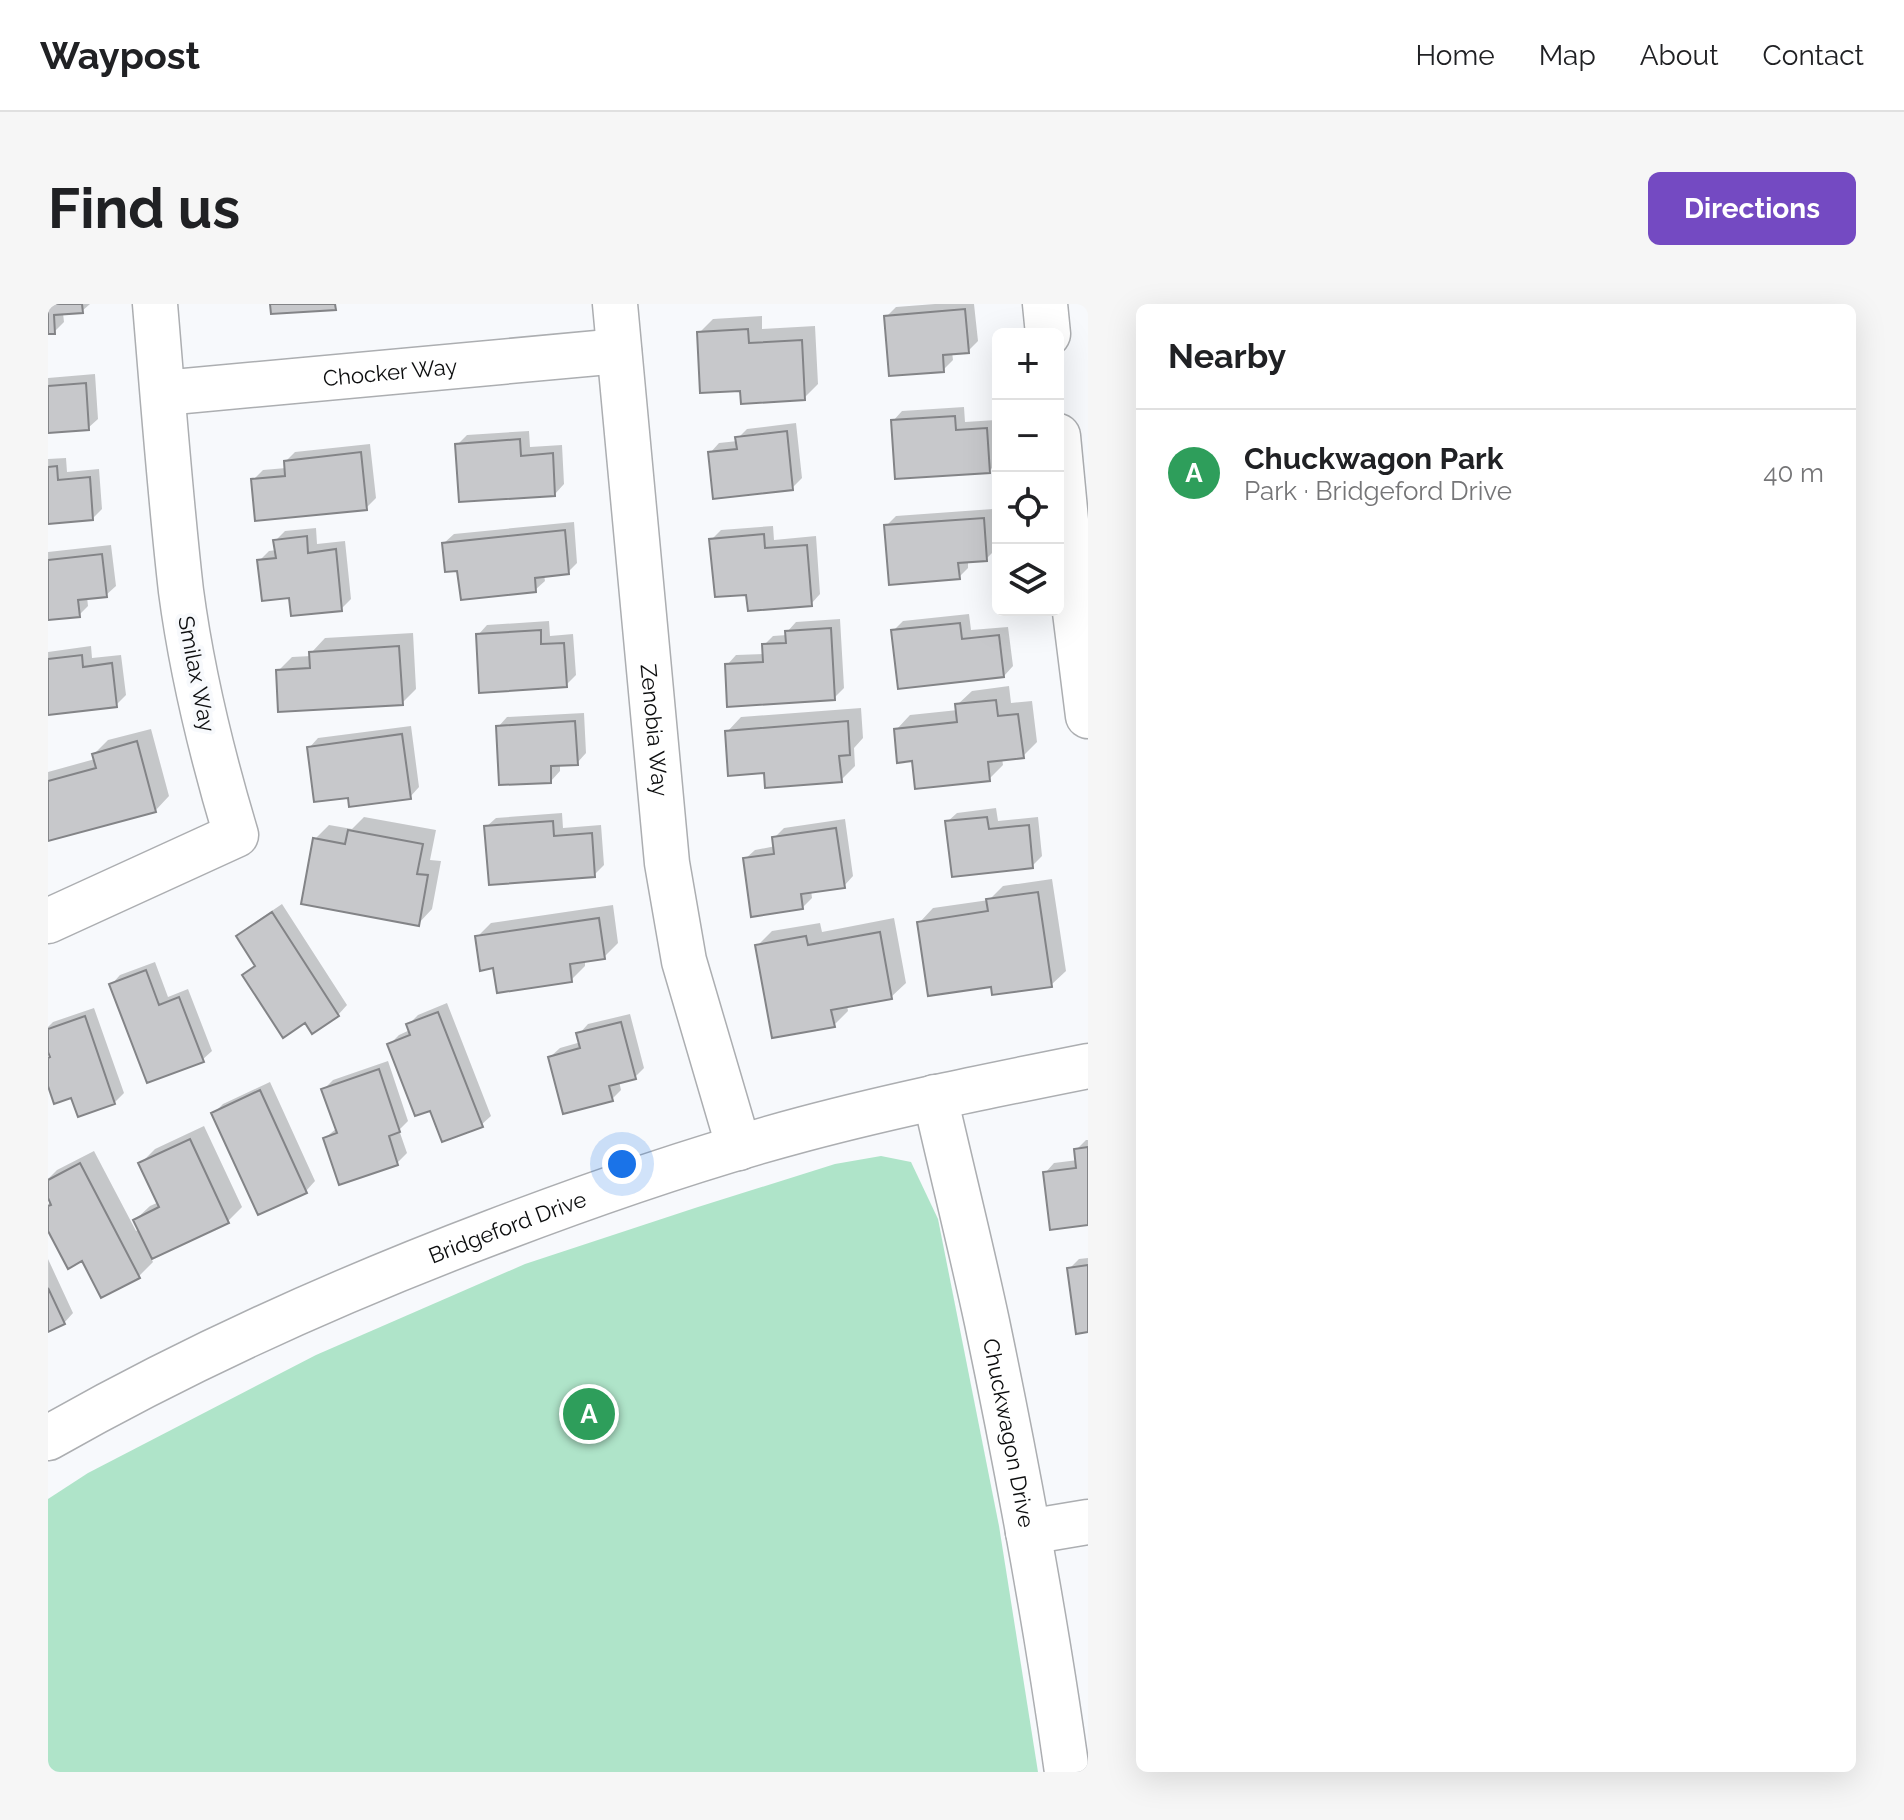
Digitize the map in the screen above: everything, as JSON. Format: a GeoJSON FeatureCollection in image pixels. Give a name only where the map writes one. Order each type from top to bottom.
{"type":"FeatureCollection","features":[{"type":"Feature","properties":{"kind":"street","name":"Smilax Way"},"geometry":{"type":"LineString","coordinates":[[48,921],[236,835],[196,681],[182,592],[155,304]]}},
{"type":"Feature","properties":{"kind":"street","name":"Zenobia Way"},"geometry":{"type":"LineString","coordinates":[[615,304],[667,863],[684,961],[739,1148]]}},
{"type":"Feature","properties":{"kind":"street"},"geometry":{"type":"LineString","coordinates":[[1045,304],[1047,328]]}},
{"type":"Feature","properties":{"kind":"street","name":"Chocker Way"},"geometry":{"type":"LineString","coordinates":[[163,393],[619,351]]}},
{"type":"Feature","properties":{"kind":"street"},"geometry":{"type":"LineString","coordinates":[[1063,472],[1081,604],[1088,716]]}},
{"type":"Feature","properties":{"kind":"street","name":"Bridgeford Drive"},"geometry":{"type":"LineString","coordinates":[[48,1438],[248,1335],[410,1263],[576,1200],[803,1129],[935,1097],[1088,1066]]}},
{"type":"Feature","properties":{"kind":"street","name":"Chuckwagon Drive"},"geometry":{"type":"LineString","coordinates":[[935,1097],[987,1322],[1056,1689],[1067,1772]]}},
{"type":"Feature","properties":{"kind":"street"},"geometry":{"type":"LineString","coordinates":[[1028,1532],[1088,1522]]}},
{"type":"Feature","properties":{"kind":"green space"},"geometry":{"type":"Polygon","coordinates":[[[881,1156],[911,1162],[938,1219],[999,1526],[1038,1772],[48,1772],[48,1499],[88,1473],[316,1355],[525,1264],[835,1164],[881,1156]]]}},
{"type":"Feature","properties":{"kind":"building"},"geometry":{"type":"Polygon","coordinates":[[[48,304],[82,304],[83,313],[54,315],[55,334],[48,334],[48,304]]]}},
{"type":"Feature","properties":{"kind":"building"},"geometry":{"type":"Polygon","coordinates":[[[270,304],[335,304],[336,310],[271,314],[270,304]]]}},
{"type":"Feature","properties":{"kind":"building"},"geometry":{"type":"Polygon","coordinates":[[[965,309],[969,353],[943,355],[944,372],[889,376],[884,316],[965,309]]]}},
{"type":"Feature","properties":{"kind":"building"},"geometry":{"type":"Polygon","coordinates":[[[748,329],[749,343],[802,340],[805,400],[741,404],[740,391],[700,393],[697,332],[748,329]]]}},
{"type":"Feature","properties":{"kind":"building"},"geometry":{"type":"Polygon","coordinates":[[[86,383],[89,430],[48,433],[48,386],[86,383]]]}},
{"type":"Feature","properties":{"kind":"building"},"geometry":{"type":"Polygon","coordinates":[[[955,416],[956,430],[987,428],[990,473],[895,479],[891,420],[955,416]]]}},
{"type":"Feature","properties":{"kind":"building"},"geometry":{"type":"Polygon","coordinates":[[[787,431],[793,490],[713,499],[708,452],[737,449],[735,437],[787,431]]]}},
{"type":"Feature","properties":{"kind":"building"},"geometry":{"type":"Polygon","coordinates":[[[520,439],[521,456],[553,453],[555,496],[459,502],[455,444],[520,439]]]}},
{"type":"Feature","properties":{"kind":"building"},"geometry":{"type":"Polygon","coordinates":[[[361,452],[367,510],[255,521],[251,479],[285,476],[284,461],[361,452]]]}},
{"type":"Feature","properties":{"kind":"building"},"geometry":{"type":"Polygon","coordinates":[[[57,466],[58,480],[90,477],[93,520],[48,524],[48,467],[57,466]]]}},
{"type":"Feature","properties":{"kind":"building"},"geometry":{"type":"Polygon","coordinates":[[[984,518],[987,561],[958,563],[960,579],[889,585],[884,525],[984,518]]]}},
{"type":"Feature","properties":{"kind":"building"},"geometry":{"type":"Polygon","coordinates":[[[565,530],[569,574],[535,578],[536,592],[461,600],[457,571],[445,572],[442,543],[565,530]]]}},
{"type":"Feature","properties":{"kind":"building"},"geometry":{"type":"Polygon","coordinates":[[[764,534],[765,548],[807,545],[812,606],[748,611],[746,595],[715,597],[709,539],[764,534]]]}},
{"type":"Feature","properties":{"kind":"building"},"geometry":{"type":"Polygon","coordinates":[[[307,536],[308,553],[336,549],[342,611],[291,616],[289,598],[262,601],[257,560],[276,558],[273,540],[307,536]]]}},
{"type":"Feature","properties":{"kind":"building"},"geometry":{"type":"Polygon","coordinates":[[[102,554],[107,597],[78,600],[80,617],[48,620],[48,560],[102,554]]]}},
{"type":"Feature","properties":{"kind":"building"},"geometry":{"type":"Polygon","coordinates":[[[960,623],[962,639],[999,635],[1004,677],[898,689],[891,630],[960,623]]]}},
{"type":"Feature","properties":{"kind":"building"},"geometry":{"type":"Polygon","coordinates":[[[831,628],[835,700],[727,707],[725,664],[763,662],[762,644],[786,643],[785,631],[831,628]]]}},
{"type":"Feature","properties":{"kind":"building"},"geometry":{"type":"Polygon","coordinates":[[[541,630],[541,644],[564,643],[567,687],[479,693],[476,634],[541,630]]]}},
{"type":"Feature","properties":{"kind":"building"},"geometry":{"type":"Polygon","coordinates":[[[399,646],[403,705],[278,712],[276,670],[310,668],[309,652],[399,646]]]}},
{"type":"Feature","properties":{"kind":"building"},"geometry":{"type":"Polygon","coordinates":[[[82,655],[83,667],[112,663],[117,707],[48,715],[48,659],[82,655]]]}},
{"type":"Feature","properties":{"kind":"building"},"geometry":{"type":"Polygon","coordinates":[[[996,700],[998,716],[1018,714],[1024,758],[988,762],[990,781],[915,789],[912,761],[897,763],[894,729],[957,722],[955,704],[996,700]]]}},
{"type":"Feature","properties":{"kind":"building"},"geometry":{"type":"Polygon","coordinates":[[[575,721],[578,765],[551,766],[551,783],[499,785],[496,726],[575,721]]]}},
{"type":"Feature","properties":{"kind":"building"},"geometry":{"type":"Polygon","coordinates":[[[848,721],[850,755],[839,756],[842,782],[765,788],[764,773],[728,776],[725,731],[848,721]]]}},
{"type":"Feature","properties":{"kind":"building"},"geometry":{"type":"Polygon","coordinates":[[[402,734],[411,799],[349,807],[348,798],[314,802],[307,747],[402,734]]]}},
{"type":"Feature","properties":{"kind":"building"},"geometry":{"type":"Polygon","coordinates":[[[137,741],[156,812],[48,841],[48,781],[96,768],[92,754],[137,741]]]}},
{"type":"Feature","properties":{"kind":"building"},"geometry":{"type":"Polygon","coordinates":[[[987,817],[989,829],[1029,825],[1033,868],[952,877],[945,821],[987,817]]]}},
{"type":"Feature","properties":{"kind":"building"},"geometry":{"type":"Polygon","coordinates":[[[553,821],[554,836],[592,833],[595,877],[489,885],[484,826],[553,821]]]}},
{"type":"Feature","properties":{"kind":"building"},"geometry":{"type":"Polygon","coordinates":[[[836,828],[845,888],[801,894],[803,909],[751,917],[743,858],[774,854],[772,837],[836,828]]]}},
{"type":"Feature","properties":{"kind":"building"},"geometry":{"type":"Polygon","coordinates":[[[348,830],[423,844],[417,874],[428,875],[419,926],[301,904],[313,838],[345,844],[348,830]]]}},
{"type":"Feature","properties":{"kind":"building"},"geometry":{"type":"Polygon","coordinates":[[[1038,892],[1052,987],[992,995],[991,987],[928,996],[917,922],[988,911],[986,899],[1038,892]]]}},
{"type":"Feature","properties":{"kind":"building"},"geometry":{"type":"Polygon","coordinates":[[[272,912],[339,1016],[312,1034],[305,1023],[283,1038],[242,975],[255,966],[236,936],[272,912]]]}},
{"type":"Feature","properties":{"kind":"building"},"geometry":{"type":"Polygon","coordinates":[[[599,918],[605,959],[570,964],[572,982],[497,993],[493,968],[480,971],[475,936],[599,918]]]}},
{"type":"Feature","properties":{"kind":"building"},"geometry":{"type":"Polygon","coordinates":[[[880,932],[892,999],[831,1010],[835,1027],[772,1038],[755,945],[806,936],[808,945],[880,932]]]}},
{"type":"Feature","properties":{"kind":"building"},"geometry":{"type":"Polygon","coordinates":[[[146,970],[159,1005],[179,997],[204,1062],[147,1083],[109,984],[146,970]]]}},
{"type":"Feature","properties":{"kind":"building"},"geometry":{"type":"Polygon","coordinates":[[[438,1012],[483,1127],[442,1142],[430,1111],[415,1116],[387,1044],[410,1035],[406,1024],[438,1012]]]}},
{"type":"Feature","properties":{"kind":"building"},"geometry":{"type":"Polygon","coordinates":[[[85,1016],[115,1104],[78,1117],[71,1098],[54,1104],[48,1086],[48,1029],[85,1016]]]}},
{"type":"Feature","properties":{"kind":"building"},"geometry":{"type":"Polygon","coordinates":[[[621,1022],[636,1079],[609,1086],[613,1101],[563,1114],[548,1057],[580,1048],[576,1033],[621,1022]]]}},
{"type":"Feature","properties":{"kind":"building"},"geometry":{"type":"Polygon","coordinates":[[[379,1069],[400,1132],[389,1136],[398,1165],[339,1185],[323,1138],[337,1133],[321,1089],[379,1069]]]}},
{"type":"Feature","properties":{"kind":"building"},"geometry":{"type":"Polygon","coordinates":[[[260,1090],[307,1193],[258,1215],[211,1113],[260,1090]]]}},
{"type":"Feature","properties":{"kind":"building"},"geometry":{"type":"Polygon","coordinates":[[[190,1139],[229,1223],[152,1259],[133,1220],[159,1207],[138,1163],[190,1139]]]}},
{"type":"Feature","properties":{"kind":"building"},"geometry":{"type":"Polygon","coordinates":[[[1088,1147],[1088,1225],[1050,1230],[1043,1172],[1076,1168],[1074,1149],[1088,1147]]]}},
{"type":"Feature","properties":{"kind":"building"},"geometry":{"type":"Polygon","coordinates":[[[80,1163],[140,1278],[101,1298],[82,1261],[68,1269],[48,1231],[48,1206],[51,1205],[48,1180],[80,1163]]]}},
{"type":"Feature","properties":{"kind":"building"},"geometry":{"type":"Polygon","coordinates":[[[1088,1265],[1088,1332],[1076,1334],[1067,1268],[1088,1265]]]}},
{"type":"Feature","properties":{"kind":"building"},"geometry":{"type":"Polygon","coordinates":[[[48,1288],[65,1324],[48,1332],[48,1288]]]}},
{"type":"Feature","properties":{"kind":"place","name":"Chuckwagon Park"},"geometry":{"type":"Point","coordinates":[589,1414]}}]}
